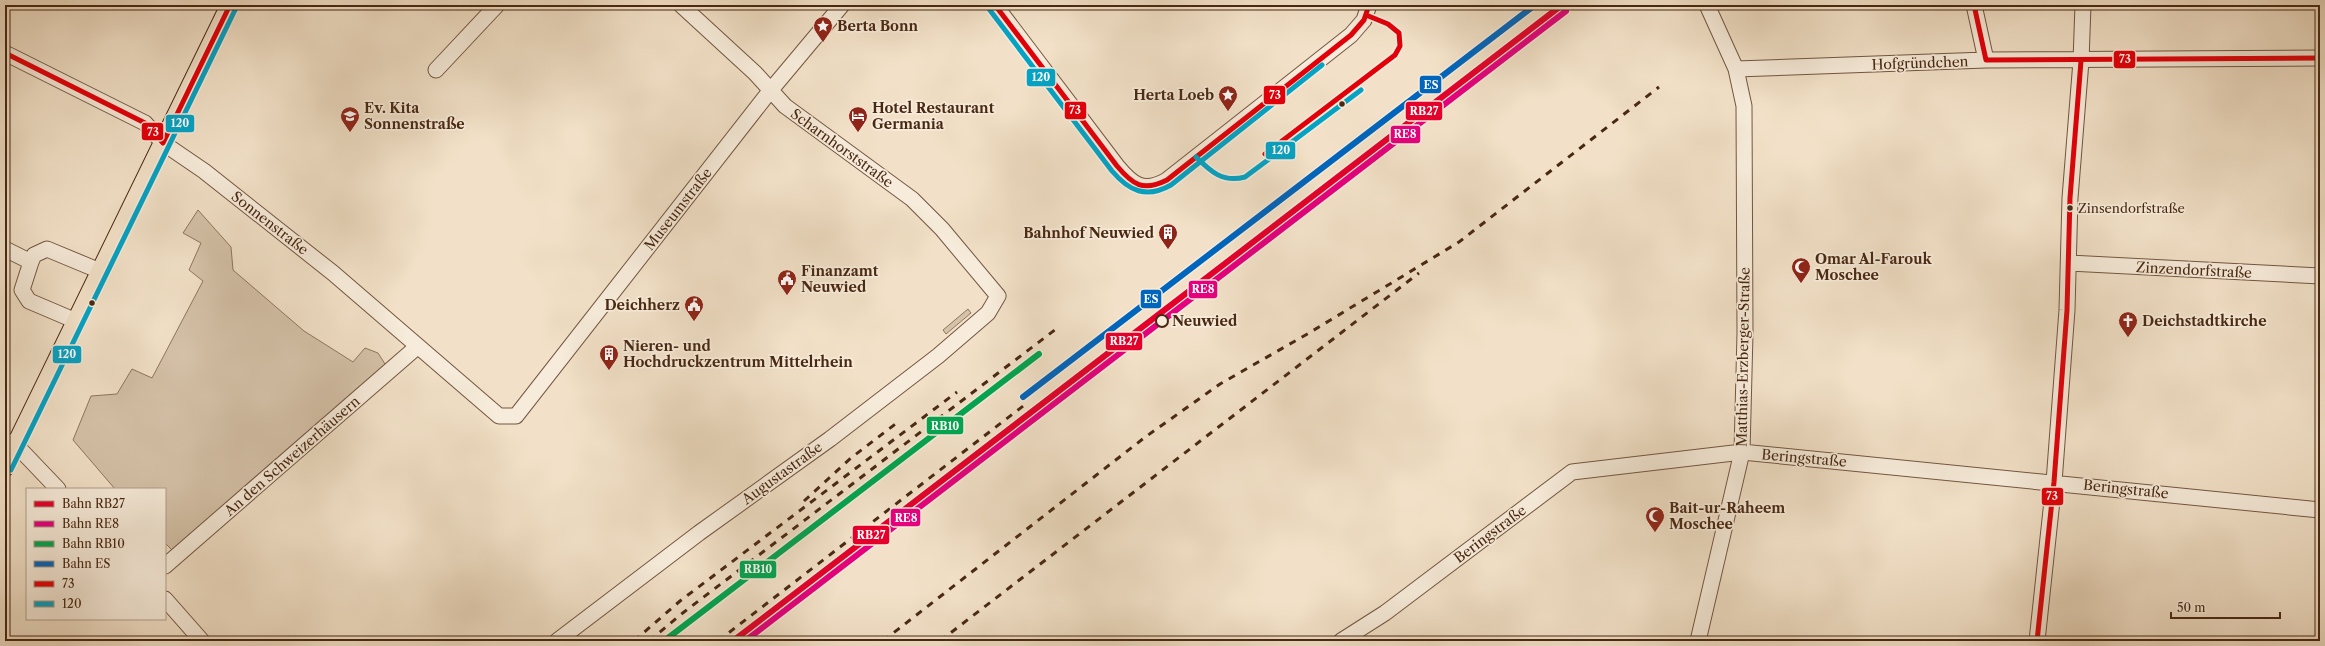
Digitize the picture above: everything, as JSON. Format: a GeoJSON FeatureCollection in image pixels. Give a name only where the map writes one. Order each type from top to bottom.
{"type":"FeatureCollection","features":[{"type":"Feature","properties":{"kind":"main road"},"geometry":{"type":"LineString","coordinates":[[5,467],[10,443],[76,321],[230,5]]}},
{"type":"Feature","properties":{"kind":"street"},"geometry":{"type":"LineString","coordinates":[[436,70],[497,5]]}},
{"type":"Feature","properties":{"kind":"street","name":"Scharnhorststraße"},"geometry":{"type":"LineString","coordinates":[[681,5],[755,74],[785,106],[912,199],[942,229],[998,296]]}},
{"type":"Feature","properties":{"kind":"street","name":"Museumstraße"},"geometry":{"type":"LineString","coordinates":[[516,416],[770,91],[842,5]]}},
{"type":"Feature","properties":{"kind":"street"},"geometry":{"type":"LineString","coordinates":[[995,5],[1117,166],[1132,182],[1139,186],[1145,187],[1159,184],[1175,173],[1351,35],[1361,26],[1368,10]]}},
{"type":"Feature","properties":{"kind":"street","name":"Matthias-Erzberger-Straße"},"geometry":{"type":"LineString","coordinates":[[1698,641],[1742,452],[1745,333],[1744,106],[1736,69],[1707,5]]}},
{"type":"Feature","properties":{"kind":"street"},"geometry":{"type":"LineString","coordinates":[[1974,5],[1986,60]]}},
{"type":"Feature","properties":{"kind":"street"},"geometry":{"type":"LineString","coordinates":[[2037,641],[2054,482],[2069,263],[2070,198],[2081,61],[2083,5]]}},
{"type":"Feature","properties":{"kind":"street","name":"Sonnenstraße"},"geometry":{"type":"LineString","coordinates":[[5,52],[145,123],[163,142],[204,171],[333,273],[499,416],[516,416]]}},
{"type":"Feature","properties":{"kind":"street","name":"Hofgründchen"},"geometry":{"type":"LineString","coordinates":[[1736,69],[1986,60],[2081,61],[2320,58]]}},
{"type":"Feature","properties":{"kind":"street"},"geometry":{"type":"LineString","coordinates":[[5,249],[32,262]]}},
{"type":"Feature","properties":{"kind":"street"},"geometry":{"type":"LineString","coordinates":[[76,321],[29,301],[22,290],[34,255],[47,249],[100,271]]}},
{"type":"Feature","properties":{"kind":"street","name":"Zinzendorfstraße"},"geometry":{"type":"LineString","coordinates":[[2069,263],[2320,276]]}},
{"type":"Feature","properties":{"kind":"street","name":"Augustastraße"},"geometry":{"type":"LineString","coordinates":[[557,641],[699,533],[830,439],[938,356],[988,313],[998,296]]}},
{"type":"Feature","properties":{"kind":"street","name":"An den Schweizerhäusern"},"geometry":{"type":"LineString","coordinates":[[166,565],[418,346]]}},
{"type":"Feature","properties":{"kind":"street"},"geometry":{"type":"LineString","coordinates":[[10,443],[57,488]]}},
{"type":"Feature","properties":{"kind":"street","name":"Beringstraße"},"geometry":{"type":"LineString","coordinates":[[1341,641],[1385,613],[1572,472],[1742,452],[2054,482],[2320,510]]}},
{"type":"Feature","properties":{"kind":"street"},"geometry":{"type":"LineString","coordinates":[[166,601],[202,641]]}},
{"type":"Feature","properties":{"kind":"shaded area"},"geometry":{"type":"Polygon","coordinates":[[[198,210],[231,247],[233,270],[304,331],[353,362],[365,348],[378,353],[387,367],[172,550],[166,544],[166,488],[114,488],[73,440],[91,396],[117,394],[132,369],[152,378],[203,281],[189,270],[201,243],[183,233],[198,210]]]}},
{"type":"Feature","properties":{"kind":"shaded area"},"geometry":{"type":"Polygon","coordinates":[[[968,309],[971,313],[946,334],[943,330],[968,309]]]}},
{"type":"Feature","properties":{"kind":"railway"},"geometry":{"type":"LineString","coordinates":[[883,641],[1144,438],[1220,384],[1309,333],[1459,242],[1659,87]]}},
{"type":"Feature","properties":{"kind":"railway"},"geometry":{"type":"LineString","coordinates":[[940,641],[1419,273]]}},
{"type":"Feature","properties":{"kind":"railway"},"geometry":{"type":"LineString","coordinates":[[649,641],[684,612],[1060,326]]}},
{"type":"Feature","properties":{"kind":"railway"},"geometry":{"type":"LineString","coordinates":[[634,641],[680,601],[957,392]]}},
{"type":"Feature","properties":{"kind":"railway"},"geometry":{"type":"LineString","coordinates":[[718,641],[1027,403]]}},
{"type":"Feature","properties":{"kind":"railway"},"geometry":{"type":"LineString","coordinates":[[804,501],[851,458],[898,422]]}},
{"type":"Feature","properties":{"kind":"rail line","name":"ES"},"geometry":{"type":"LineString","coordinates":[[1023,397],[1535,5]]}},
{"type":"Feature","properties":{"kind":"rail line","name":"RB27"},"geometry":{"type":"LineString","coordinates":[[733,641],[1562,5]]}},
{"type":"Feature","properties":{"kind":"rail line","name":"RE8"},"geometry":{"type":"LineString","coordinates":[[745,641],[1566,11]]}},
{"type":"Feature","properties":{"kind":"rail line","name":"RB10"},"geometry":{"type":"LineString","coordinates":[[664,641],[1039,354]]}},
{"type":"Feature","properties":{"kind":"transit line","name":"73"},"geometry":{"type":"LineString","coordinates":[[5,53],[145,123],[163,143],[230,5]]}},
{"type":"Feature","properties":{"kind":"transit line","name":"73"},"geometry":{"type":"LineString","coordinates":[[995,5],[1117,166],[1128,178],[1139,185],[1145,186],[1159,184],[1167,180],[1351,35],[1364,20],[1369,5]]}},
{"type":"Feature","properties":{"kind":"transit line","name":"73"},"geometry":{"type":"LineString","coordinates":[[1974,5],[1986,60],[2320,58]]}},
{"type":"Feature","properties":{"kind":"transit line","name":"120"},"geometry":{"type":"LineString","coordinates":[[11,470],[236,8]]}},
{"type":"Feature","properties":{"kind":"transit line","name":"120"},"geometry":{"type":"LineString","coordinates":[[989,9],[1112,171],[1125,184],[1138,191],[1154,192],[1171,185],[1322,65]]}},
{"type":"Feature","properties":{"kind":"transit line","name":"73"},"geometry":{"type":"LineString","coordinates":[[1265,154],[1395,55],[1400,46],[1399,33],[1388,24],[1366,15]]}},
{"type":"Feature","properties":{"kind":"transit line","name":"73"},"geometry":{"type":"LineString","coordinates":[[2037,641],[2054,482],[2067,310],[2070,198],[2081,61]]}},
{"type":"Feature","properties":{"kind":"transit line","name":"120"},"geometry":{"type":"LineString","coordinates":[[1196,157],[1212,172],[1218,175],[1230,179],[1245,177],[1361,90]]}},
{"type":"Feature","properties":{"kind":"place","name":"Berta Bonn"},"geometry":{"type":"Point","coordinates":[823,43]}},
{"type":"Feature","properties":{"kind":"place","name":"Herta Loeb"},"geometry":{"type":"Point","coordinates":[1228,112]}},
{"type":"Feature","properties":{"kind":"place","name":"Ev. Kita Sonnenstraße"},"geometry":{"type":"Point","coordinates":[350,133]}},
{"type":"Feature","properties":{"kind":"place","name":"Hotel Restaurant Germania"},"geometry":{"type":"Point","coordinates":[858,133]}},
{"type":"Feature","properties":{"kind":"place","name":"Zinsendorfstraße"},"geometry":{"type":"Point","coordinates":[2070,208]}},
{"type":"Feature","properties":{"kind":"place","name":"Bahnhof Neuwied"},"geometry":{"type":"Point","coordinates":[1168,250]}},
{"type":"Feature","properties":{"kind":"place","name":"Omar Al-Farouk Moschee"},"geometry":{"type":"Point","coordinates":[1801,284]}},
{"type":"Feature","properties":{"kind":"place","name":"Finanzamt Neuwied"},"geometry":{"type":"Point","coordinates":[787,296]}},
{"type":"Feature","properties":{"kind":"place","name":"Neuwied"},"geometry":{"type":"Point","coordinates":[1162,321]}},
{"type":"Feature","properties":{"kind":"place","name":"Deichherz"},"geometry":{"type":"Point","coordinates":[694,322]}},
{"type":"Feature","properties":{"kind":"place","name":"Deichstadtkirche"},"geometry":{"type":"Point","coordinates":[2128,338]}},
{"type":"Feature","properties":{"kind":"place","name":"Nieren- und Hochdruckzentrum Mittelrhein"},"geometry":{"type":"Point","coordinates":[609,371]}},
{"type":"Feature","properties":{"kind":"place","name":"Bait-ur-Raheem Moschee"},"geometry":{"type":"Point","coordinates":[1655,533]}}]}
